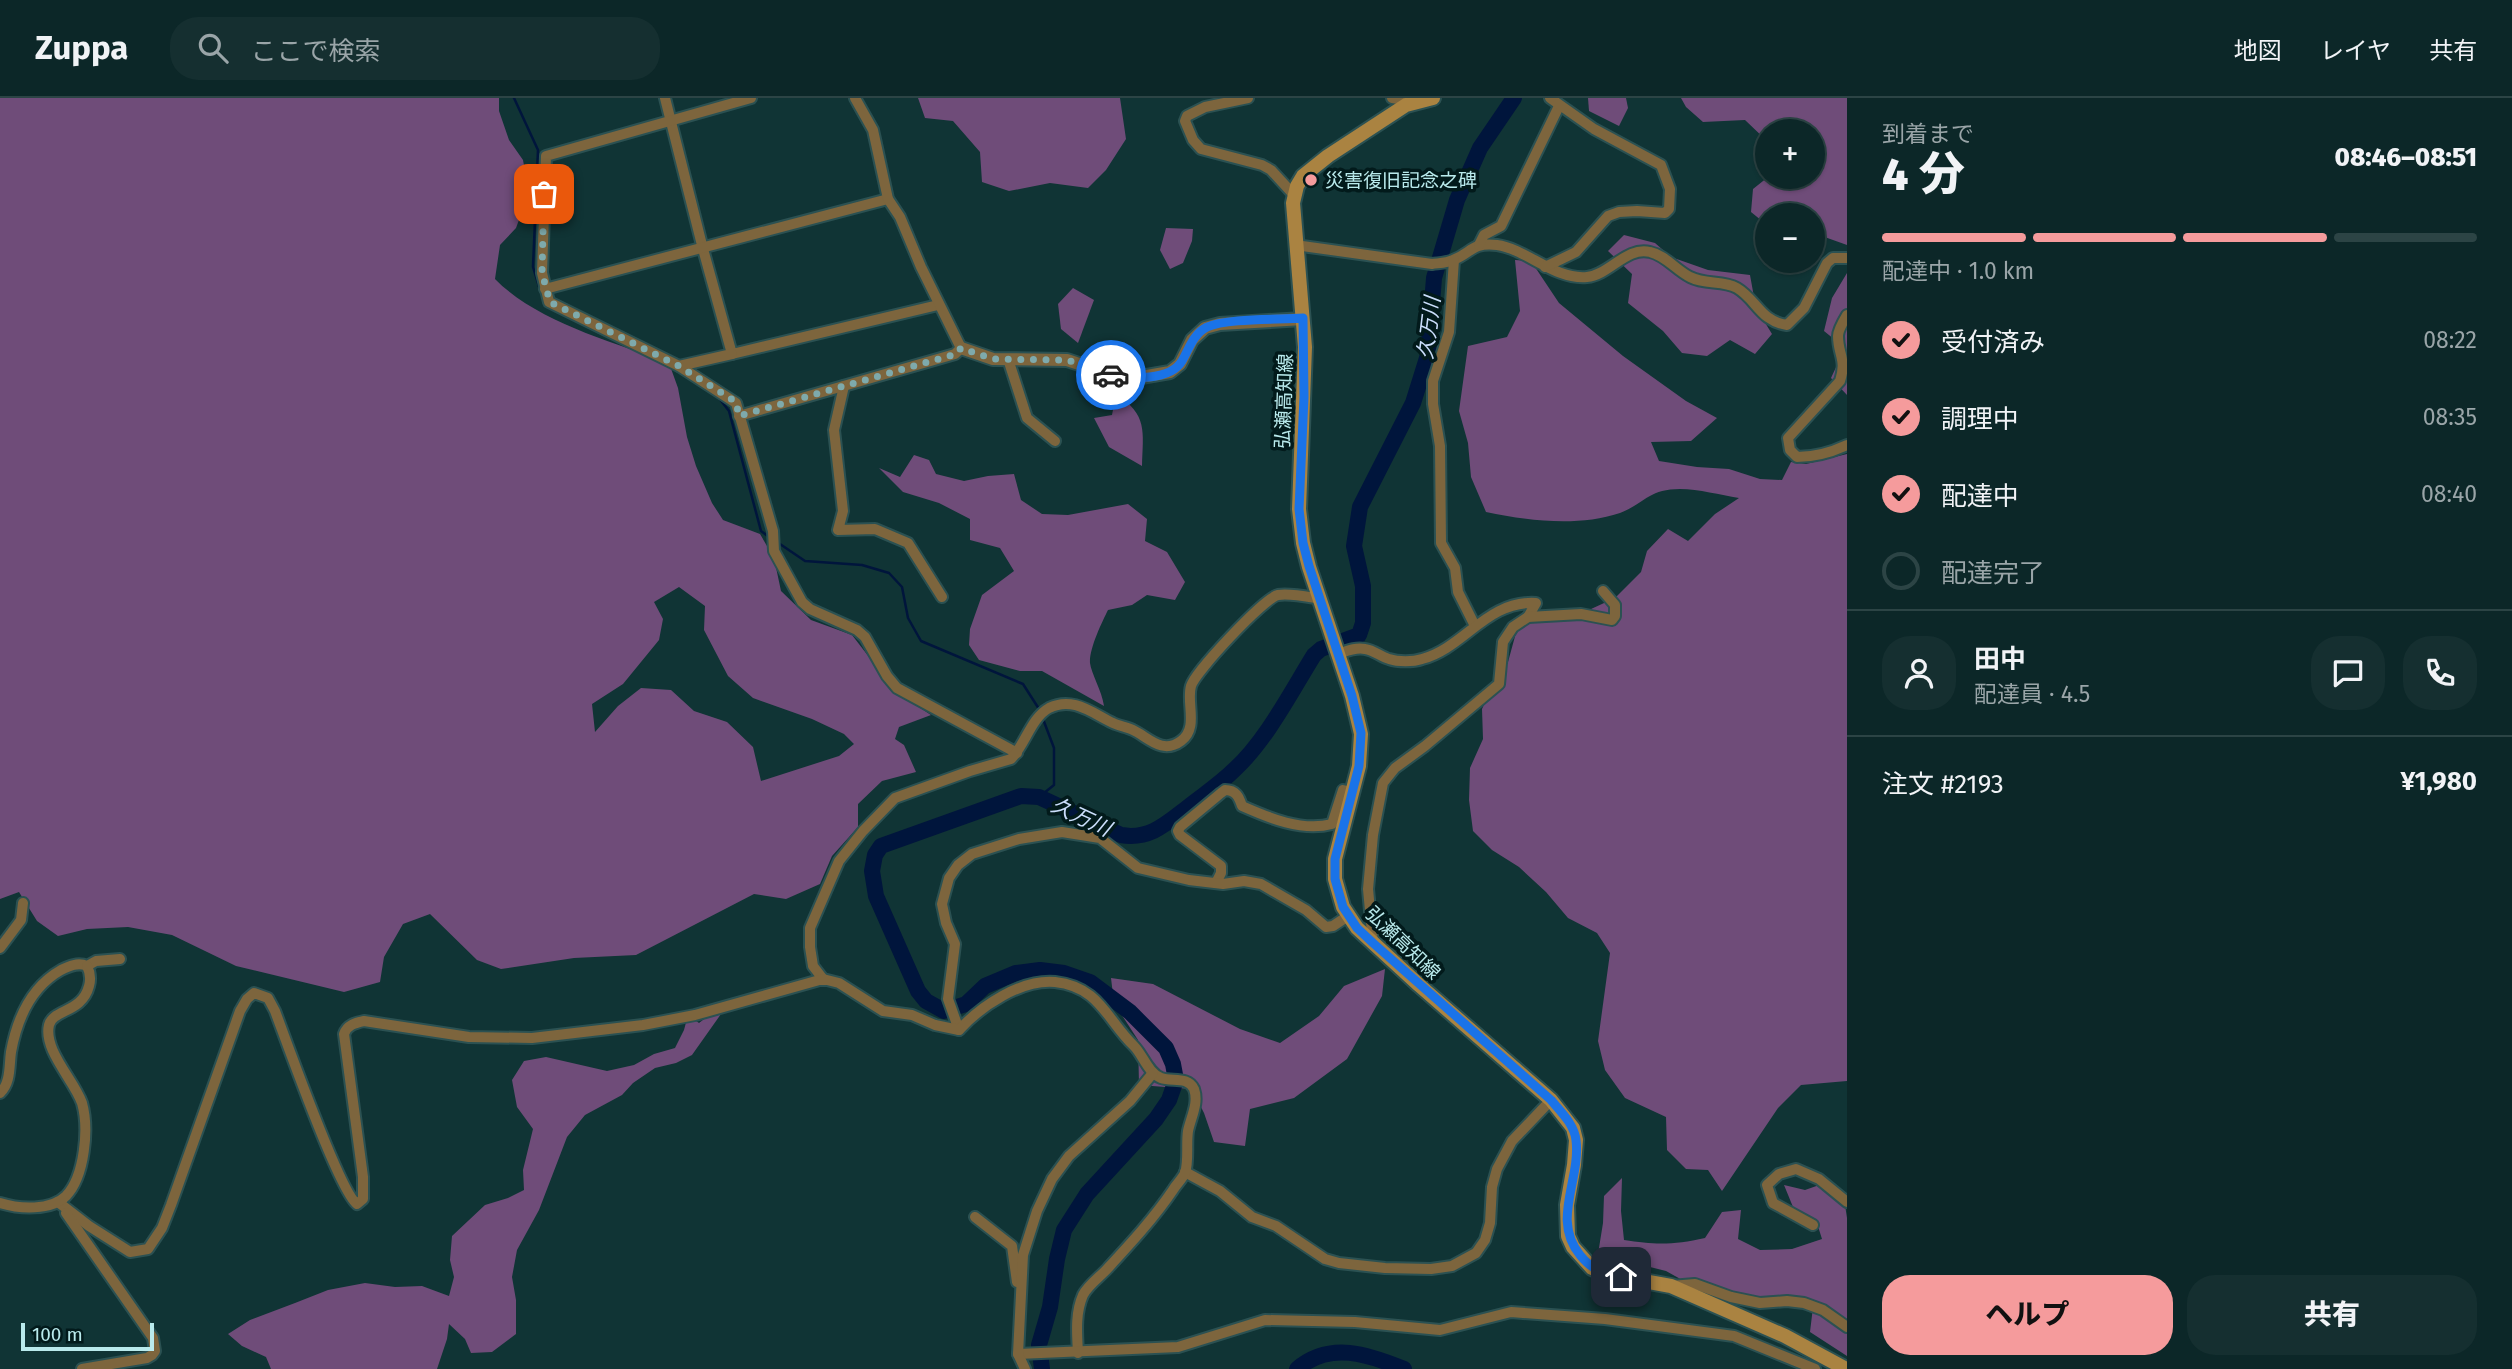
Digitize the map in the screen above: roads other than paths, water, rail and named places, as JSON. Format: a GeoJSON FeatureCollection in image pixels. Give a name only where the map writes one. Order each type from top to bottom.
{"type":"FeatureCollection","features":[{"type":"Feature","properties":{"kind":"main road"},"geometry":{"type":"LineString","coordinates":[[1294,195],[1303,176],[1313,167],[1399,101],[1433,98]]}},
{"type":"Feature","properties":{"kind":"main road","name":"弘瀬高知線"},"geometry":{"type":"LineString","coordinates":[[1294,195],[1295,246],[1303,318],[1304,397],[1299,509],[1303,543],[1361,733],[1359,766],[1335,859],[1339,895],[1348,916],[1373,943],[1551,1100],[1573,1128],[1576,1140],[1566,1223],[1573,1247],[1592,1268],[1605,1275],[1671,1286],[1785,1336],[1846,1369]]}},
{"type":"Feature","properties":{"kind":"street"},"geometry":{"type":"LineString","coordinates":[[665,98],[732,354]]}},
{"type":"Feature","properties":{"kind":"street"},"geometry":{"type":"LineString","coordinates":[[751,98],[546,156],[542,273],[550,302],[679,366],[736,402],[773,531],[774,546],[786,575],[802,602],[810,609],[857,630],[865,637],[897,688],[1017,753]]}},
{"type":"Feature","properties":{"kind":"street"},"geometry":{"type":"LineString","coordinates":[[855,98],[873,130],[888,199],[900,216],[938,305],[961,348],[993,359],[1067,360],[1115,376],[1141,377],[1170,372],[1180,364],[1192,340],[1205,328],[1220,324],[1303,318]]}},
{"type":"Feature","properties":{"kind":"street"},"geometry":{"type":"LineString","coordinates":[[1248,98],[1205,107],[1187,116],[1185,121],[1193,140],[1201,149],[1262,165],[1271,170],[1294,195]]}},
{"type":"Feature","properties":{"kind":"street"},"geometry":{"type":"LineString","coordinates":[[1479,245],[1484,235],[1501,226],[1554,102],[1594,129],[1661,165],[1670,188],[1669,209],[1665,213],[1637,211],[1608,216],[1576,251],[1545,267]]}},
{"type":"Feature","properties":{"kind":"street"},"geometry":{"type":"LineString","coordinates":[[545,289],[888,199]]}},
{"type":"Feature","properties":{"kind":"street"},"geometry":{"type":"LineString","coordinates":[[1295,246],[1443,262],[1479,245],[1498,245],[1545,267],[1588,278],[1637,252],[1649,251],[1700,281],[1732,285],[1741,290],[1774,323],[1787,325],[1804,308],[1827,262],[1833,258],[1847,258]]}},
{"type":"Feature","properties":{"kind":"street"},"geometry":{"type":"LineString","coordinates":[[1443,262],[1449,332],[1433,381],[1433,404],[1440,446],[1441,543],[1455,568],[1458,592],[1475,626]]}},
{"type":"Feature","properties":{"kind":"street"},"geometry":{"type":"LineString","coordinates":[[679,366],[938,305]]}},
{"type":"Feature","properties":{"kind":"street"},"geometry":{"type":"LineString","coordinates":[[1847,315],[1838,336],[1845,371],[1822,404],[1788,438],[1790,450],[1797,457],[1829,453],[1847,445]]}},
{"type":"Feature","properties":{"kind":"street"},"geometry":{"type":"LineString","coordinates":[[739,416],[956,354],[961,348]]}},
{"type":"Feature","properties":{"kind":"street"},"geometry":{"type":"LineString","coordinates":[[1008,359],[1027,418],[1055,441]]}},
{"type":"Feature","properties":{"kind":"street"},"geometry":{"type":"LineString","coordinates":[[844,386],[834,430],[844,511],[838,530],[875,529],[908,543],[942,597]]}},
{"type":"Feature","properties":{"kind":"street"},"geometry":{"type":"LineString","coordinates":[[1528,617],[1581,614],[1612,620],[1615,616],[1615,605],[1603,591]]}},
{"type":"Feature","properties":{"kind":"street"},"geometry":{"type":"LineString","coordinates":[[823,979],[813,966],[810,928],[839,861],[895,798],[1011,759],[1038,719],[1048,709],[1066,703],[1089,709],[1114,724],[1131,729],[1150,742],[1171,745],[1181,741],[1191,724],[1189,695],[1193,680],[1245,621],[1269,599],[1279,595],[1321,599]]}},
{"type":"Feature","properties":{"kind":"street"},"geometry":{"type":"LineString","coordinates":[[1338,652],[1368,649],[1391,660],[1419,660],[1436,654],[1507,606],[1524,602],[1536,603],[1528,617],[1513,627],[1503,642],[1499,684],[1395,768],[1383,783],[1373,835],[1368,889],[1373,943]]}},
{"type":"Feature","properties":{"kind":"street"},"geometry":{"type":"LineString","coordinates":[[1216,883],[1222,873],[1221,866],[1178,831],[1225,790],[1233,791],[1242,806],[1284,823],[1323,827],[1332,824],[1343,790],[1351,792]]}},
{"type":"Feature","properties":{"kind":"street"},"geometry":{"type":"LineString","coordinates":[[956,1026],[948,999],[955,944],[942,904],[949,878],[958,865],[972,853],[1019,839],[1062,832],[1100,838],[1138,868],[1189,880],[1261,884],[1306,910],[1326,927],[1333,926],[1348,916]]}},
{"type":"Feature","properties":{"kind":"street"},"geometry":{"type":"LineString","coordinates":[[0,948],[21,920],[23,903]]}},
{"type":"Feature","properties":{"kind":"street"},"geometry":{"type":"LineString","coordinates":[[0,1093],[9,1077],[16,1032],[30,998],[58,971],[82,963],[86,965],[96,961],[120,959]]}},
{"type":"Feature","properties":{"kind":"street"},"geometry":{"type":"LineString","coordinates":[[0,1203],[11,1207],[38,1207],[58,1202],[66,1197],[77,1176],[84,1155],[86,1122],[76,1088],[50,1042],[49,1025],[54,1017],[77,1006],[84,999],[90,982],[90,972],[86,965]]}},
{"type":"Feature","properties":{"kind":"street"},"geometry":{"type":"LineString","coordinates":[[58,1202],[130,1252],[148,1250],[162,1228],[171,1205],[240,1011],[254,993],[268,998],[275,1011],[336,1168],[352,1201],[357,1204],[362,1199],[363,1177],[344,1034],[351,1025],[364,1021],[469,1037],[532,1038],[643,1026],[695,1015],[823,979],[839,983],[883,1011],[912,1015],[934,1025],[956,1026],[1017,987],[1042,981],[1070,984],[1102,1004],[1158,1076],[1187,1081],[1193,1087],[1195,1107],[1188,1130],[1185,1172],[1163,1205],[1084,1294],[1077,1323],[1079,1353]]}},
{"type":"Feature","properties":{"kind":"street"},"geometry":{"type":"LineString","coordinates":[[1026,1369],[1021,1287],[1023,1255],[1037,1211],[1052,1179],[1069,1156],[1158,1076]]}},
{"type":"Feature","properties":{"kind":"street"},"geometry":{"type":"LineString","coordinates":[[1185,1172],[1220,1191],[1252,1217],[1276,1226],[1325,1259],[1385,1268],[1431,1269],[1452,1266],[1476,1253],[1485,1241],[1490,1223],[1492,1186],[1497,1169],[1512,1141],[1551,1100]]}},
{"type":"Feature","properties":{"kind":"street"},"geometry":{"type":"LineString","coordinates":[[1813,1225],[1773,1203],[1767,1185],[1779,1174],[1796,1169],[1819,1179],[1847,1202]]}},
{"type":"Feature","properties":{"kind":"street"},"geometry":{"type":"LineString","coordinates":[[58,1202],[153,1338],[155,1346],[152,1355],[147,1358],[82,1369]]}},
{"type":"Feature","properties":{"kind":"street"},"geometry":{"type":"LineString","coordinates":[[975,1217],[1012,1246],[1016,1280],[1021,1287]]}},
{"type":"Feature","properties":{"kind":"street"},"geometry":{"type":"LineString","coordinates":[[1671,1286],[1695,1284],[1731,1297],[1759,1303],[1804,1303],[1824,1310],[1847,1326]]}},
{"type":"Feature","properties":{"kind":"street"},"geometry":{"type":"LineString","coordinates":[[1024,1353],[1079,1353],[1178,1347],[1265,1320],[1355,1322],[1440,1330],[1511,1312],[1605,1319],[1734,1336],[1815,1369]]}},
{"type":"Feature","properties":{"kind":"waterway"},"geometry":{"type":"LineString","coordinates":[[514,98],[538,150],[533,267],[545,306],[553,310]]}},
{"type":"Feature","properties":{"kind":"waterway","name":"久万川"},"geometry":{"type":"LineString","coordinates":[[1042,1369],[1039,1345],[1050,1307],[1064,1230],[1087,1194],[1156,1119],[1169,1100],[1176,1080],[1173,1064],[1166,1048],[1130,1012],[1090,982],[1064,973],[1040,970],[1016,973],[985,986],[966,1004],[944,1011],[926,1001],[918,991],[876,896],[872,871],[875,855],[881,846],[1021,796],[1039,797],[1121,835],[1149,833],[1217,785],[1246,758],[1277,716],[1314,655],[1321,649],[1359,635],[1363,623],[1363,586],[1354,546],[1360,507],[1413,403],[1428,355],[1434,278],[1457,200],[1480,148],[1514,98]]}},
{"type":"Feature","properties":{"kind":"waterway"},"geometry":{"type":"LineString","coordinates":[[719,398],[729,411],[761,531],[769,537]]}},
{"type":"Feature","properties":{"kind":"waterway"},"geometry":{"type":"LineString","coordinates":[[777,542],[805,561],[862,565],[889,573],[902,587],[908,618],[921,641],[1023,684],[1039,709]]}},
{"type":"Feature","properties":{"kind":"waterway"},"geometry":{"type":"LineString","coordinates":[[1039,797],[1054,785],[1054,748],[1043,719]]}},
{"type":"Feature","properties":{"kind":"waterway","name":"久万川"},"geometry":{"type":"LineString","coordinates":[[1297,1369],[1310,1360],[1336,1353],[1363,1355],[1404,1369]]}},
{"type":"Feature","properties":{"kind":"place","name":"災害復旧記念之碑"},"geometry":{"type":"Point","coordinates":[1311,180]}}]}
